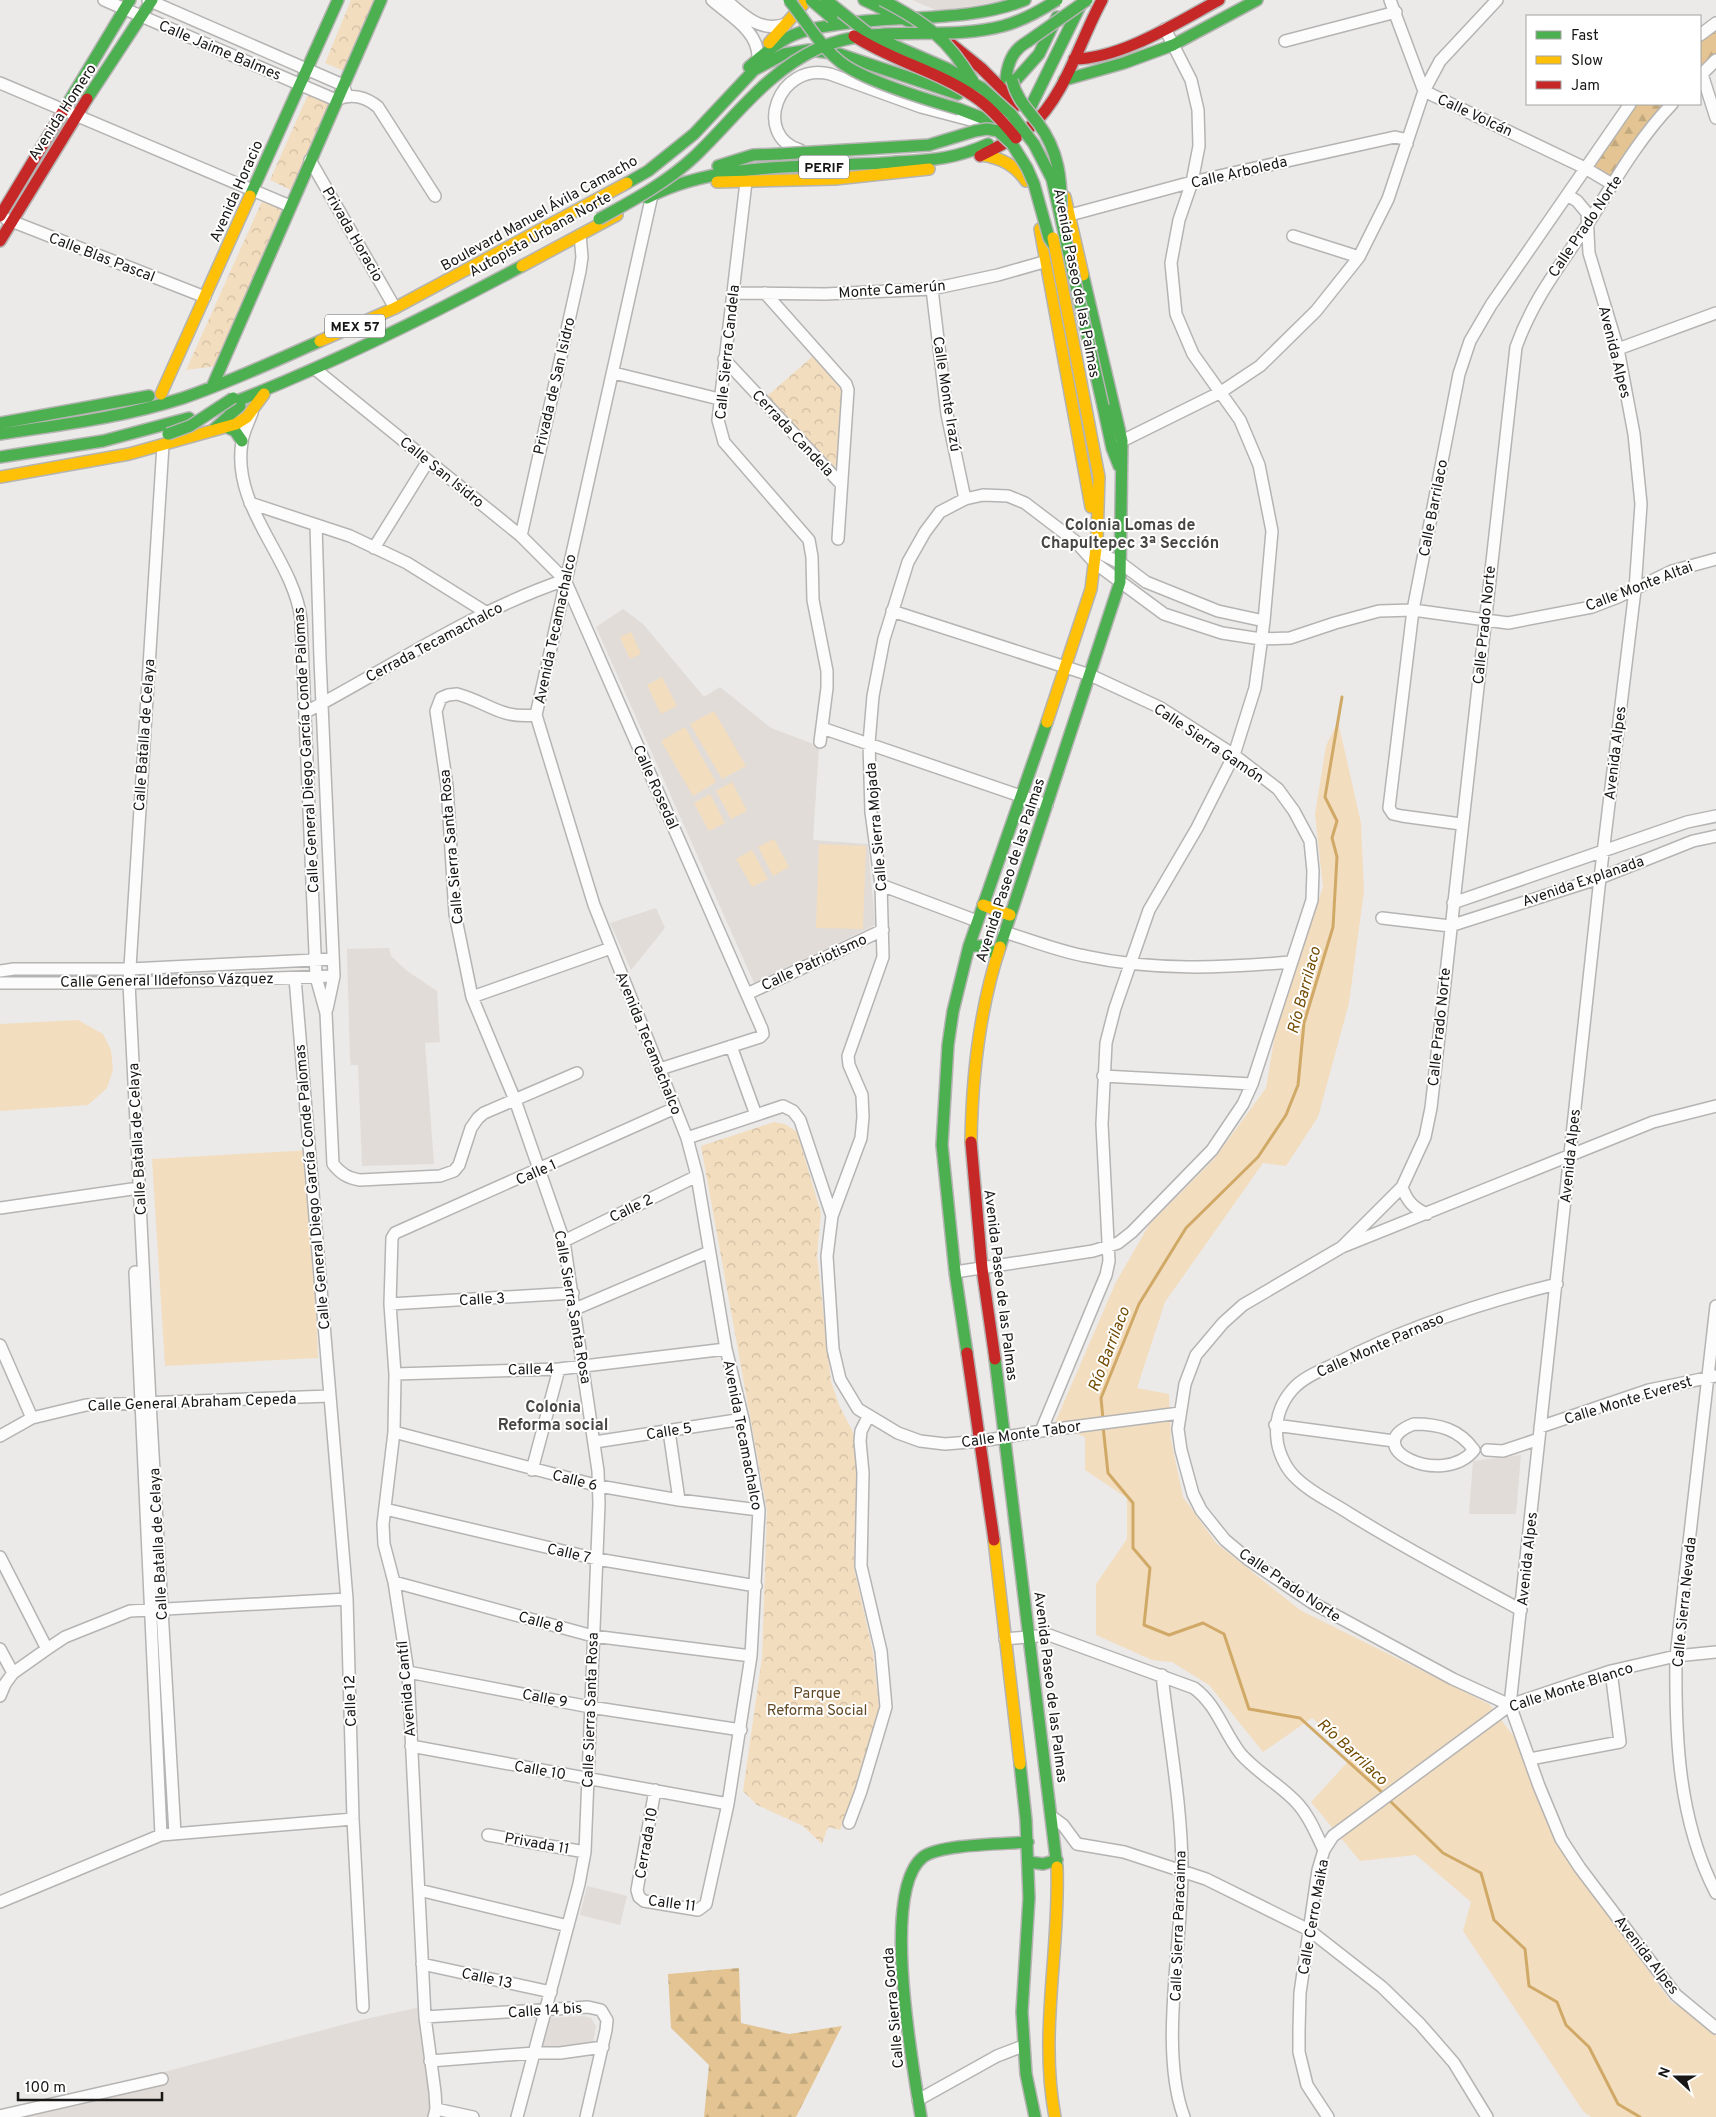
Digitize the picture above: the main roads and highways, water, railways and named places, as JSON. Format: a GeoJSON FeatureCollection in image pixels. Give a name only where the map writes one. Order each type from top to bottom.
{"type":"FeatureCollection","features":[{"type":"Feature","properties":{"kind":"main road","name":"Avenida Homero"},"geometry":{"type":"LineString","coordinates":[[4,218],[77,115],[142,16],[150,0]]}},
{"type":"Feature","properties":{"kind":"main road","name":"Avenida Horacio"},"geometry":{"type":"LineString","coordinates":[[161,394],[338,0]]}},
{"type":"Feature","properties":{"kind":"main road"},"geometry":{"type":"LineString","coordinates":[[212,387],[222,360],[310,160],[342,93],[381,0]]}},
{"type":"Feature","properties":{"kind":"main road"},"geometry":{"type":"LineString","coordinates":[[789,0],[820,42],[838,62],[848,68],[924,99],[963,110],[1006,118],[1031,128]]}},
{"type":"Feature","properties":{"kind":"main road"},"geometry":{"type":"LineString","coordinates":[[758,58],[809,0]]}},
{"type":"Feature","properties":{"kind":"main road","name":"Avenida Paseo de las Palmas"},"geometry":{"type":"LineString","coordinates":[[809,0],[872,49],[965,90],[995,114],[1016,138],[1036,170],[1046,196],[1099,477],[1097,545],[1091,589],[1022,796],[982,905],[969,946],[953,1011],[944,1095],[942,1145],[955,1272],[982,1441],[1016,1718],[1026,1820],[1029,1862],[1028,1932],[1022,2012],[1023,2046],[1035,2117]]}},
{"type":"Feature","properties":{"kind":"main road"},"geometry":{"type":"LineString","coordinates":[[826,0],[849,20],[876,39],[948,69],[973,83],[991,86],[1014,104],[1040,138],[1052,159],[1058,177],[1064,210]]}},
{"type":"Feature","properties":{"kind":"main road"},"geometry":{"type":"LineString","coordinates":[[882,0],[918,19],[947,40],[973,83]]}},
{"type":"Feature","properties":{"kind":"main road","name":"Boulevard Manuel Ávila Camacho"},"geometry":{"type":"LineString","coordinates":[[706,121],[719,98],[758,58],[788,38],[814,27],[896,17],[974,15],[1005,8],[1025,0]]}},
{"type":"Feature","properties":{"kind":"main road","name":"Autopista Urbana Norte"},"geometry":{"type":"LineString","coordinates":[[0,440],[37,436],[101,424],[211,394],[246,381],[401,312],[666,167],[763,70],[802,43],[824,33],[866,23],[950,21],[985,18],[1008,12],[1036,0]]}},
{"type":"Feature","properties":{"kind":"main road","name":"Autopista Urbana Norte"},"geometry":{"type":"LineString","coordinates":[[0,451],[92,437],[150,423],[233,398],[396,327],[653,193],[693,158],[774,75],[816,49],[849,38],[882,33],[968,32],[998,28],[1026,18],[1057,0]]}},
{"type":"Feature","properties":{"kind":"main road"},"geometry":{"type":"LineString","coordinates":[[1014,82],[1039,54],[1066,0]]}},
{"type":"Feature","properties":{"kind":"main road"},"geometry":{"type":"LineString","coordinates":[[1031,106],[1084,0]]}},
{"type":"Feature","properties":{"kind":"main road"},"geometry":{"type":"LineString","coordinates":[[1014,104],[1007,83],[1007,67],[1015,51],[1087,0]]}},
{"type":"Feature","properties":{"kind":"main road"},"geometry":{"type":"LineString","coordinates":[[653,193],[712,182],[835,179],[936,168],[982,155],[1009,137],[1031,128],[1064,80],[1102,0]]}},
{"type":"Feature","properties":{"kind":"main road"},"geometry":{"type":"LineString","coordinates":[[1074,59],[1087,58],[1122,48],[1165,29],[1219,0]]}},
{"type":"Feature","properties":{"kind":"main road"},"geometry":{"type":"LineString","coordinates":[[1064,80],[1124,63],[1173,45],[1257,0]]}},
{"type":"Feature","properties":{"kind":"main road"},"geometry":{"type":"LineString","coordinates":[[868,2],[896,17],[934,33],[970,58],[988,76],[1031,128],[1051,160],[1060,179]]}},
{"type":"Feature","properties":{"kind":"main road","name":"Avenida Homero"},"geometry":{"type":"LineString","coordinates":[[0,241],[4,218],[62,109],[127,4]]}},
{"type":"Feature","properties":{"kind":"main road"},"geometry":{"type":"LineString","coordinates":[[1027,42],[1018,50],[1013,60],[1013,88],[1018,98],[1048,137],[1057,156],[1063,180],[1064,210]]}},
{"type":"Feature","properties":{"kind":"main road","name":"Boulevard Manuel Ávila Camacho"},"geometry":{"type":"LineString","coordinates":[[0,434],[80,422],[182,398],[212,387],[395,308],[580,210],[648,171],[684,143],[754,70],[773,59],[801,50],[839,54],[958,94]]}},
{"type":"Feature","properties":{"kind":"main road"},"geometry":{"type":"LineString","coordinates":[[970,58],[980,74],[1031,128]]}},
{"type":"Feature","properties":{"kind":"main road"},"geometry":{"type":"LineString","coordinates":[[988,76],[1000,94]]}},
{"type":"Feature","properties":{"kind":"main road","name":"Avenida Paseo de las Palmas"},"geometry":{"type":"LineString","coordinates":[[973,83],[997,99],[1023,127],[1047,166],[1064,210],[1122,441],[1122,564],[1120,582],[997,955],[978,1039],[972,1094],[971,1152],[982,1268],[1006,1438],[1057,1860],[1057,1927],[1050,1997],[1047,2056],[1055,2117]]}},
{"type":"Feature","properties":{"kind":"main road"},"geometry":{"type":"LineString","coordinates":[[1048,144],[1046,123],[1052,100]]}},
{"type":"Feature","properties":{"kind":"main road"},"geometry":{"type":"LineString","coordinates":[[963,110],[985,120],[1009,137]]}},
{"type":"Feature","properties":{"kind":"main road","name":"Avenida Paseo de las Palmas"},"geometry":{"type":"LineString","coordinates":[[1031,128],[1048,144],[1060,179],[1064,210],[1103,406],[1112,448],[1122,475]]}},
{"type":"Feature","properties":{"kind":"main road"},"geometry":{"type":"LineString","coordinates":[[653,193],[674,186],[718,166],[753,155],[929,145],[975,130],[992,129],[1007,138],[1027,168],[1034,184],[1049,238],[1055,247]]}},
{"type":"Feature","properties":{"kind":"main road"},"geometry":{"type":"LineString","coordinates":[[775,170],[822,155],[935,150],[970,135],[980,134],[1009,137]]}},
{"type":"Feature","properties":{"kind":"main road","name":"Avenida Paseo de las Palmas"},"geometry":{"type":"LineString","coordinates":[[1009,137],[1029,187],[1048,261],[1097,545]]}},
{"type":"Feature","properties":{"kind":"main road","name":"PERIF"},"geometry":{"type":"LineString","coordinates":[[653,193],[724,174],[947,159],[963,155],[988,144]]}},
{"type":"Feature","properties":{"kind":"main road"},"geometry":{"type":"LineString","coordinates":[[982,155],[997,157],[1011,164],[1029,187]]}},
{"type":"Feature","properties":{"kind":"main road"},"geometry":{"type":"LineString","coordinates":[[1029,187],[1031,179],[1039,171],[1052,172],[1060,179]]}},
{"type":"Feature","properties":{"kind":"main road","name":"MEX 57"},"geometry":{"type":"LineString","coordinates":[[0,457],[56,450],[150,430],[193,417],[274,387],[410,325],[580,235],[653,193]]}},
{"type":"Feature","properties":{"kind":"main road"},"geometry":{"type":"LineString","coordinates":[[219,428],[234,410],[274,387]]}},
{"type":"Feature","properties":{"kind":"main road"},"geometry":{"type":"LineString","coordinates":[[0,423],[161,394],[182,398]]}},
{"type":"Feature","properties":{"kind":"main road"},"geometry":{"type":"LineString","coordinates":[[0,477],[72,465],[160,446],[219,428],[241,421],[252,412],[264,394]]}},
{"type":"Feature","properties":{"kind":"main road"},"geometry":{"type":"LineString","coordinates":[[0,469],[84,454],[153,438],[190,426],[233,398]]}},
{"type":"Feature","properties":{"kind":"main road"},"geometry":{"type":"LineString","coordinates":[[219,428],[235,431],[242,441]]}},
{"type":"Feature","properties":{"kind":"main road"},"geometry":{"type":"LineString","coordinates":[[982,905],[1010,914]]}},
{"type":"Feature","properties":{"kind":"main road"},"geometry":{"type":"LineString","coordinates":[[969,946],[980,945],[997,955]]}},
{"type":"Feature","properties":{"kind":"main road"},"geometry":{"type":"LineString","coordinates":[[1026,1820],[1038,1813],[1052,1817]]}},
{"type":"Feature","properties":{"kind":"main road","name":"Calle Sierra Gorda"},"geometry":{"type":"LineString","coordinates":[[921,2117],[903,1981],[903,1917],[912,1872],[922,1858],[936,1851],[1028,1842]]}},
{"type":"Feature","properties":{"kind":"main road"},"geometry":{"type":"LineString","coordinates":[[1029,1862],[1043,1864],[1057,1860]]}},
{"type":"Feature","properties":{"kind":"main road"},"geometry":{"type":"LineString","coordinates":[[1023,2046],[1030,2046],[1047,2056]]}},
{"type":"Feature","properties":{"kind":"waterway","name":"Río Barrilaco"},"geometry":{"type":"LineString","coordinates":[[1103,1419],[1101,1398],[1139,1304],[1186,1228],[1258,1157],[1286,1115],[1298,1085],[1304,1023],[1333,927],[1337,857],[1332,838],[1337,821],[1325,797],[1342,697]]}},
{"type":"Feature","properties":{"kind":"waterway","name":"Río Barrilaco"},"geometry":{"type":"LineString","coordinates":[[1103,1426],[1108,1473],[1133,1503],[1133,1548],[1150,1568],[1144,1625],[1169,1635],[1203,1623],[1224,1634],[1249,1709],[1300,1718],[1384,1794]]}},
{"type":"Feature","properties":{"kind":"waterway","name":"Río Barrilaco"},"geometry":{"type":"LineString","coordinates":[[1388,1799],[1443,1853],[1481,1873],[1494,1920],[1525,1949],[1529,1986],[1557,2002],[1566,2025],[1589,2047],[1618,2104],[1640,2117]]}},
{"type":"Feature","properties":{"kind":"district","name":"Colonia Lomas de Chapultepec 3ª Sección"},"geometry":{"type":"Point","coordinates":[1130,533]}},
{"type":"Feature","properties":{"kind":"district","name":"Colonia Reforma social"},"geometry":{"type":"Point","coordinates":[553,1415]}},
{"type":"Feature","properties":{"kind":"park label","name":"Parque Reforma Social"},"geometry":{"type":"Point","coordinates":[817,1702]}}]}
